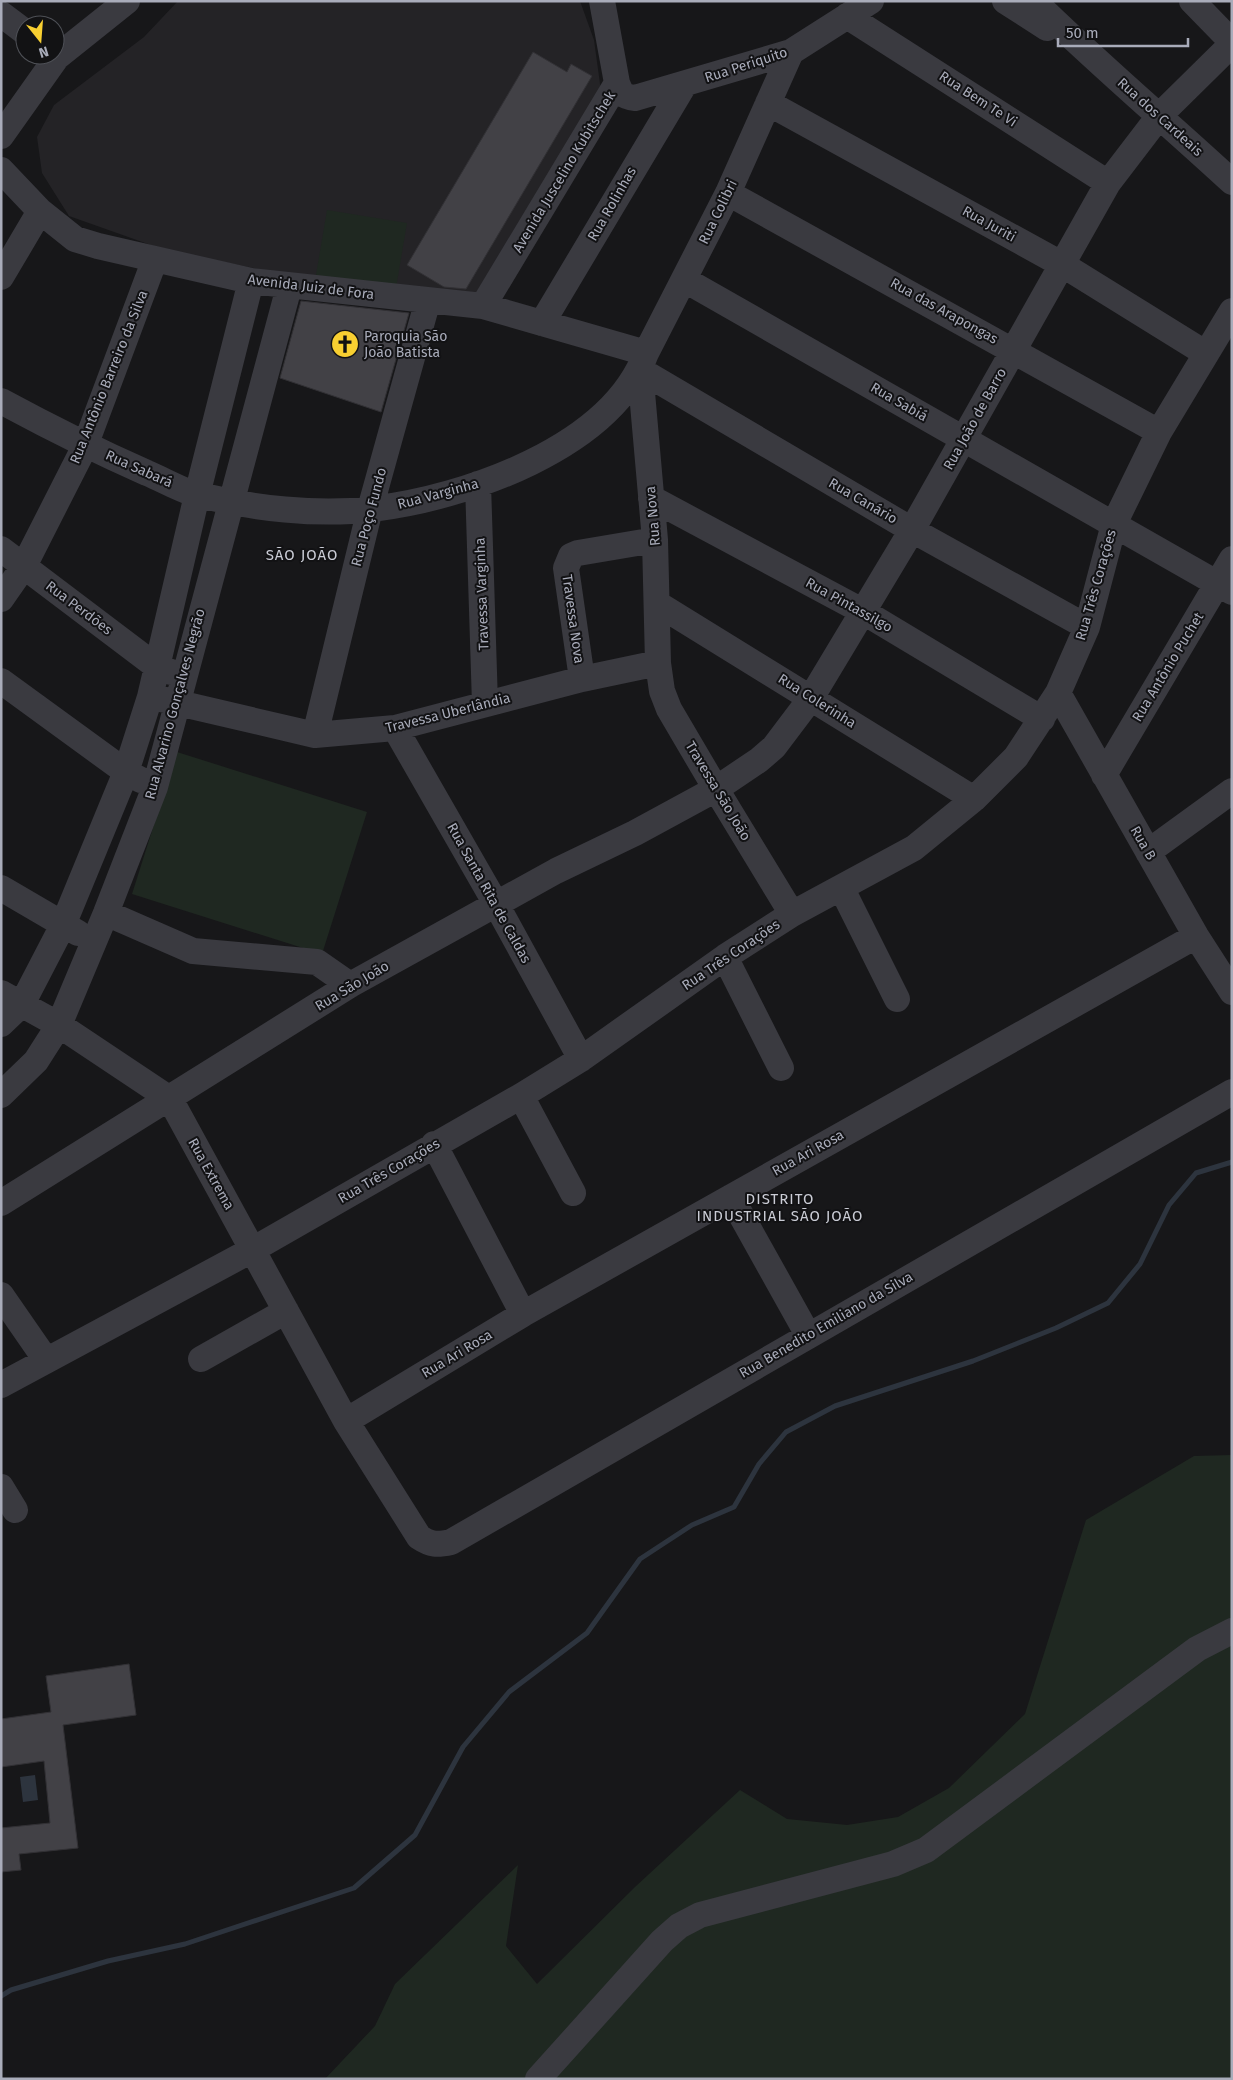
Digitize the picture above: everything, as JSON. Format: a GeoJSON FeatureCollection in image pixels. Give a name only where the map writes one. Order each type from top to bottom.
{"type":"FeatureCollection","features":[{"type":"Feature","properties":{"kind":"street"},"geometry":{"type":"LineString","coordinates":[[65,49],[127,1]]}},
{"type":"Feature","properties":{"kind":"street","name":"Avenida Juscelino Kubitschek"},"geometry":{"type":"LineString","coordinates":[[483,306],[617,82],[602,1]]}},
{"type":"Feature","properties":{"kind":"street","name":"Rua Periquito"},"geometry":{"type":"LineString","coordinates":[[617,82],[621,93],[627,97],[635,98],[791,52],[871,1]]}},
{"type":"Feature","properties":{"kind":"street","name":"Rua dos Cardeais"},"geometry":{"type":"LineString","coordinates":[[1005,1],[1088,54]]}},
{"type":"Feature","properties":{"kind":"street","name":"Rua dos Cardeais"},"geometry":{"type":"LineString","coordinates":[[1034,1],[1088,54],[1160,115],[1232,182]]}},
{"type":"Feature","properties":{"kind":"street"},"geometry":{"type":"LineString","coordinates":[[1192,1],[1232,43]]}},
{"type":"Feature","properties":{"kind":"street"},"geometry":{"type":"LineString","coordinates":[[1,14],[15,24]]}},
{"type":"Feature","properties":{"kind":"street","name":"Rua Bem Te Vi"},"geometry":{"type":"LineString","coordinates":[[847,16],[1108,183]]}},
{"type":"Feature","properties":{"kind":"street","name":"Rua João de Barro"},"geometry":{"type":"LineString","coordinates":[[716,789],[759,760],[774,747],[811,698],[965,439],[1108,183],[1160,115],[1232,43]]}},
{"type":"Feature","properties":{"kind":"street","name":"Rua Colibri"},"geometry":{"type":"LineString","coordinates":[[643,362],[728,193],[791,52]]}},
{"type":"Feature","properties":{"kind":"street"},"geometry":{"type":"LineString","coordinates":[[1,136],[50,65]]}},
{"type":"Feature","properties":{"kind":"street","name":"Rua Rolinhas"},"geometry":{"type":"LineString","coordinates":[[542,323],[684,85]]}},
{"type":"Feature","properties":{"kind":"street","name":"Rua Juriti"},"geometry":{"type":"LineString","coordinates":[[768,103],[1063,265],[1205,353]]}},
{"type":"Feature","properties":{"kind":"street","name":"Avenida Juiz de Fora"},"geometry":{"type":"LineString","coordinates":[[1,170],[40,210],[75,238],[251,281],[289,287],[483,306],[542,323],[643,362]]}},
{"type":"Feature","properties":{"kind":"street","name":"Rua das Arapongas"},"geometry":{"type":"LineString","coordinates":[[728,193],[1159,432]]}},
{"type":"Feature","properties":{"kind":"street"},"geometry":{"type":"LineString","coordinates":[[1,277],[40,210]]}},
{"type":"Feature","properties":{"kind":"street","name":"Rua Antônio Barreiro da Silva"},"geometry":{"type":"LineString","coordinates":[[1,599],[24,566],[85,446],[155,259]]}},
{"type":"Feature","properties":{"kind":"street","name":"Rua Sabiá"},"geometry":{"type":"LineString","coordinates":[[685,280],[1224,588]]}},
{"type":"Feature","properties":{"kind":"street","name":"Rua Alvarino Gonçalves Negrão"},"geometry":{"type":"LineString","coordinates":[[1,1024],[12,999],[63,925],[126,772],[150,697],[197,495],[251,281]]}},
{"type":"Feature","properties":{"kind":"street","name":"Rua Alvarino Gonçalves Negrão"},"geometry":{"type":"LineString","coordinates":[[1,1095],[36,1061],[59,1025],[106,913],[155,787],[230,501],[289,287]]}},
{"type":"Feature","properties":{"kind":"street","name":"Rua Poço Fundo"},"geometry":{"type":"LineString","coordinates":[[315,735],[370,510],[428,300]]}},
{"type":"Feature","properties":{"kind":"street","name":"Rua Três Corações"},"geometry":{"type":"LineString","coordinates":[[1,1385],[252,1250],[434,1144],[521,1096],[581,1059],[725,957],[792,914],[842,889],[914,848],[974,799],[1016,757],[1058,693],[1087,627],[1114,524],[1159,432],[1232,311]]}},
{"type":"Feature","properties":{"kind":"street","name":"Rua Varginha"},"geometry":{"type":"LineString","coordinates":[[197,495],[305,511],[370,510],[416,502],[478,484],[524,466],[582,432],[604,416],[620,399],[643,362]]}},
{"type":"Feature","properties":{"kind":"street","name":"Rua Nova"},"geometry":{"type":"LineString","coordinates":[[643,362],[655,540],[658,663]]}},
{"type":"Feature","properties":{"kind":"street","name":"Rua Canário"},"geometry":{"type":"LineString","coordinates":[[643,362],[912,530],[1087,627]]}},
{"type":"Feature","properties":{"kind":"street","name":"Rua Sabará"},"geometry":{"type":"LineString","coordinates":[[1,401],[85,446],[197,495]]}},
{"type":"Feature","properties":{"kind":"street","name":"Travessa Varginha"},"geometry":{"type":"LineString","coordinates":[[478,484],[485,704]]}},
{"type":"Feature","properties":{"kind":"street","name":"Rua Pintassilgo"},"geometry":{"type":"LineString","coordinates":[[651,498],[862,611],[1042,720]]}},
{"type":"Feature","properties":{"kind":"street","name":"Travessa Nova"},"geometry":{"type":"LineString","coordinates":[[582,679],[566,568],[568,562],[578,553],[655,540]]}},
{"type":"Feature","properties":{"kind":"street","name":"Rua Perdões"},"geometry":{"type":"LineString","coordinates":[[1,549],[157,667]]}},
{"type":"Feature","properties":{"kind":"street","name":"Rua Antônio Puchet"},"geometry":{"type":"LineString","coordinates":[[1104,776],[1224,588],[1232,559]]}},
{"type":"Feature","properties":{"kind":"street","name":"Rua Colerinha"},"geometry":{"type":"LineString","coordinates":[[658,604],[974,799]]}},
{"type":"Feature","properties":{"kind":"street","name":"Travessa Uberlândia"},"geometry":{"type":"LineString","coordinates":[[150,697],[315,735],[395,728],[582,679],[658,663]]}},
{"type":"Feature","properties":{"kind":"street","name":"Travessa São João"},"geometry":{"type":"LineString","coordinates":[[658,663],[662,691],[669,709],[792,914]]}},
{"type":"Feature","properties":{"kind":"street"},"geometry":{"type":"LineString","coordinates":[[157,667],[184,675]]}},
{"type":"Feature","properties":{"kind":"street"},"geometry":{"type":"LineString","coordinates":[[1,681],[126,772],[155,787]]}},
{"type":"Feature","properties":{"kind":"street","name":"Rua B"},"geometry":{"type":"LineString","coordinates":[[1058,693],[1196,936],[1232,992]]}},
{"type":"Feature","properties":{"kind":"street","name":"Rua Santa Rita de Caldas"},"geometry":{"type":"LineString","coordinates":[[395,728],[496,904],[581,1059]]}},
{"type":"Feature","properties":{"kind":"street","name":"Rua São João"},"geometry":{"type":"LineString","coordinates":[[1,1203],[350,985],[496,904],[716,789]]}},
{"type":"Feature","properties":{"kind":"street"},"geometry":{"type":"LineString","coordinates":[[1148,852],[1230,791]]}},
{"type":"Feature","properties":{"kind":"street"},"geometry":{"type":"LineString","coordinates":[[1,888],[94,942]]}},
{"type":"Feature","properties":{"kind":"street"},"geometry":{"type":"LineString","coordinates":[[842,889],[897,999]]}},
{"type":"Feature","properties":{"kind":"street"},"geometry":{"type":"LineString","coordinates":[[106,913],[193,951],[317,962],[350,985]]}},
{"type":"Feature","properties":{"kind":"street","name":"Rua Ari Rosa"},"geometry":{"type":"LineString","coordinates":[[346,1421],[523,1314],[1196,936]]}},
{"type":"Feature","properties":{"kind":"street"},"geometry":{"type":"LineString","coordinates":[[725,957],[781,1068]]}},
{"type":"Feature","properties":{"kind":"street"},"geometry":{"type":"LineString","coordinates":[[12,999],[59,1025],[170,1099]]}},
{"type":"Feature","properties":{"kind":"street","name":"Rua Benedito Emiliano da Silva"},"geometry":{"type":"LineString","coordinates":[[419,1537],[429,1544],[438,1545],[451,1542],[1232,1092]]}},
{"type":"Feature","properties":{"kind":"street"},"geometry":{"type":"LineString","coordinates":[[521,1096],[573,1193]]}},
{"type":"Feature","properties":{"kind":"street","name":"Rua Extrema"},"geometry":{"type":"LineString","coordinates":[[170,1099],[346,1421],[419,1537]]}},
{"type":"Feature","properties":{"kind":"street"},"geometry":{"type":"LineString","coordinates":[[434,1144],[523,1314]]}},
{"type":"Feature","properties":{"kind":"street"},"geometry":{"type":"LineString","coordinates":[[731,1197],[808,1335]]}},
{"type":"Feature","properties":{"kind":"street"},"geometry":{"type":"LineString","coordinates":[[1,1295],[46,1360]]}},
{"type":"Feature","properties":{"kind":"street"},"geometry":{"type":"LineString","coordinates":[[201,1359],[286,1311]]}},
{"type":"Feature","properties":{"kind":"street"},"geometry":{"type":"LineString","coordinates":[[1,1487],[15,1510]]}},
{"type":"Feature","properties":{"kind":"street"},"geometry":{"type":"LineString","coordinates":[[538,2079],[662,1941],[679,1926],[700,1915],[893,1864],[926,1850],[1197,1649],[1232,1631]]}},
{"type":"Feature","properties":{"kind":"shaded area"},"geometry":{"type":"Polygon","coordinates":[[[178,1],[580,1],[594,40],[601,91],[478,302],[302,278],[165,250],[69,216],[42,173],[37,137],[54,105],[144,37],[178,1]]]}},
{"type":"Feature","properties":{"kind":"shaded area"},"geometry":{"type":"Polygon","coordinates":[[[327,210],[407,223],[396,288],[316,275],[327,210]]]}},
{"type":"Feature","properties":{"kind":"shaded area"},"geometry":{"type":"Polygon","coordinates":[[[177,752],[367,812],[322,954],[132,894],[177,752]]]}},
{"type":"Feature","properties":{"kind":"shaded area"},"geometry":{"type":"Polygon","coordinates":[[[1232,1455],[1232,2079],[325,2079],[375,2026],[395,1984],[518,1865],[506,1946],[537,1984],[635,1887],[740,1790],[787,1819],[847,1825],[898,1817],[949,1788],[1025,1714],[1086,1520],[1194,1456],[1232,1455]]]}},
{"type":"Feature","properties":{"kind":"shaded area"},"geometry":{"type":"Polygon","coordinates":[[[35,1775],[38,1800],[23,1802],[20,1777],[35,1775]]]}},
{"type":"Feature","properties":{"kind":"building"},"geometry":{"type":"Polygon","coordinates":[[[533,52],[567,72],[571,64],[592,76],[466,289],[444,287],[407,265],[533,52]]]}},
{"type":"Feature","properties":{"kind":"building","name":"Paroquia São João Batista"},"geometry":{"type":"Polygon","coordinates":[[[301,301],[409,313],[381,412],[280,378],[301,301]]]}},
{"type":"Feature","properties":{"kind":"building"},"geometry":{"type":"Polygon","coordinates":[[[129,1664],[136,1715],[63,1725],[78,1848],[19,1854],[21,1870],[1,1872],[1,1828],[50,1823],[44,1761],[1,1767],[1,1719],[51,1712],[46,1676],[129,1664]]]}},
{"type":"Feature","properties":{"kind":"waterway"},"geometry":{"type":"LineString","coordinates":[[1,1996],[11,1990],[108,1961],[185,1944],[354,1888],[415,1835],[463,1747],[509,1692],[587,1633],[640,1559],[692,1525],[734,1507],[759,1464],[786,1432],[835,1406],[973,1361],[1056,1328],[1108,1303],[1140,1264],[1169,1205],[1196,1173],[1232,1162]]}},
{"type":"Feature","properties":{"kind":"place","name":"Paroquia São João Batista"},"geometry":{"type":"Point","coordinates":[345,344]}},
{"type":"Feature","properties":{"kind":"district","name":"SÃO JOÃO"},"geometry":{"type":"Point","coordinates":[302,555]}},
{"type":"Feature","properties":{"kind":"district","name":"DISTRITO INDUSTRIAL SÃO JOÃO"},"geometry":{"type":"Point","coordinates":[780,1208]}}]}
